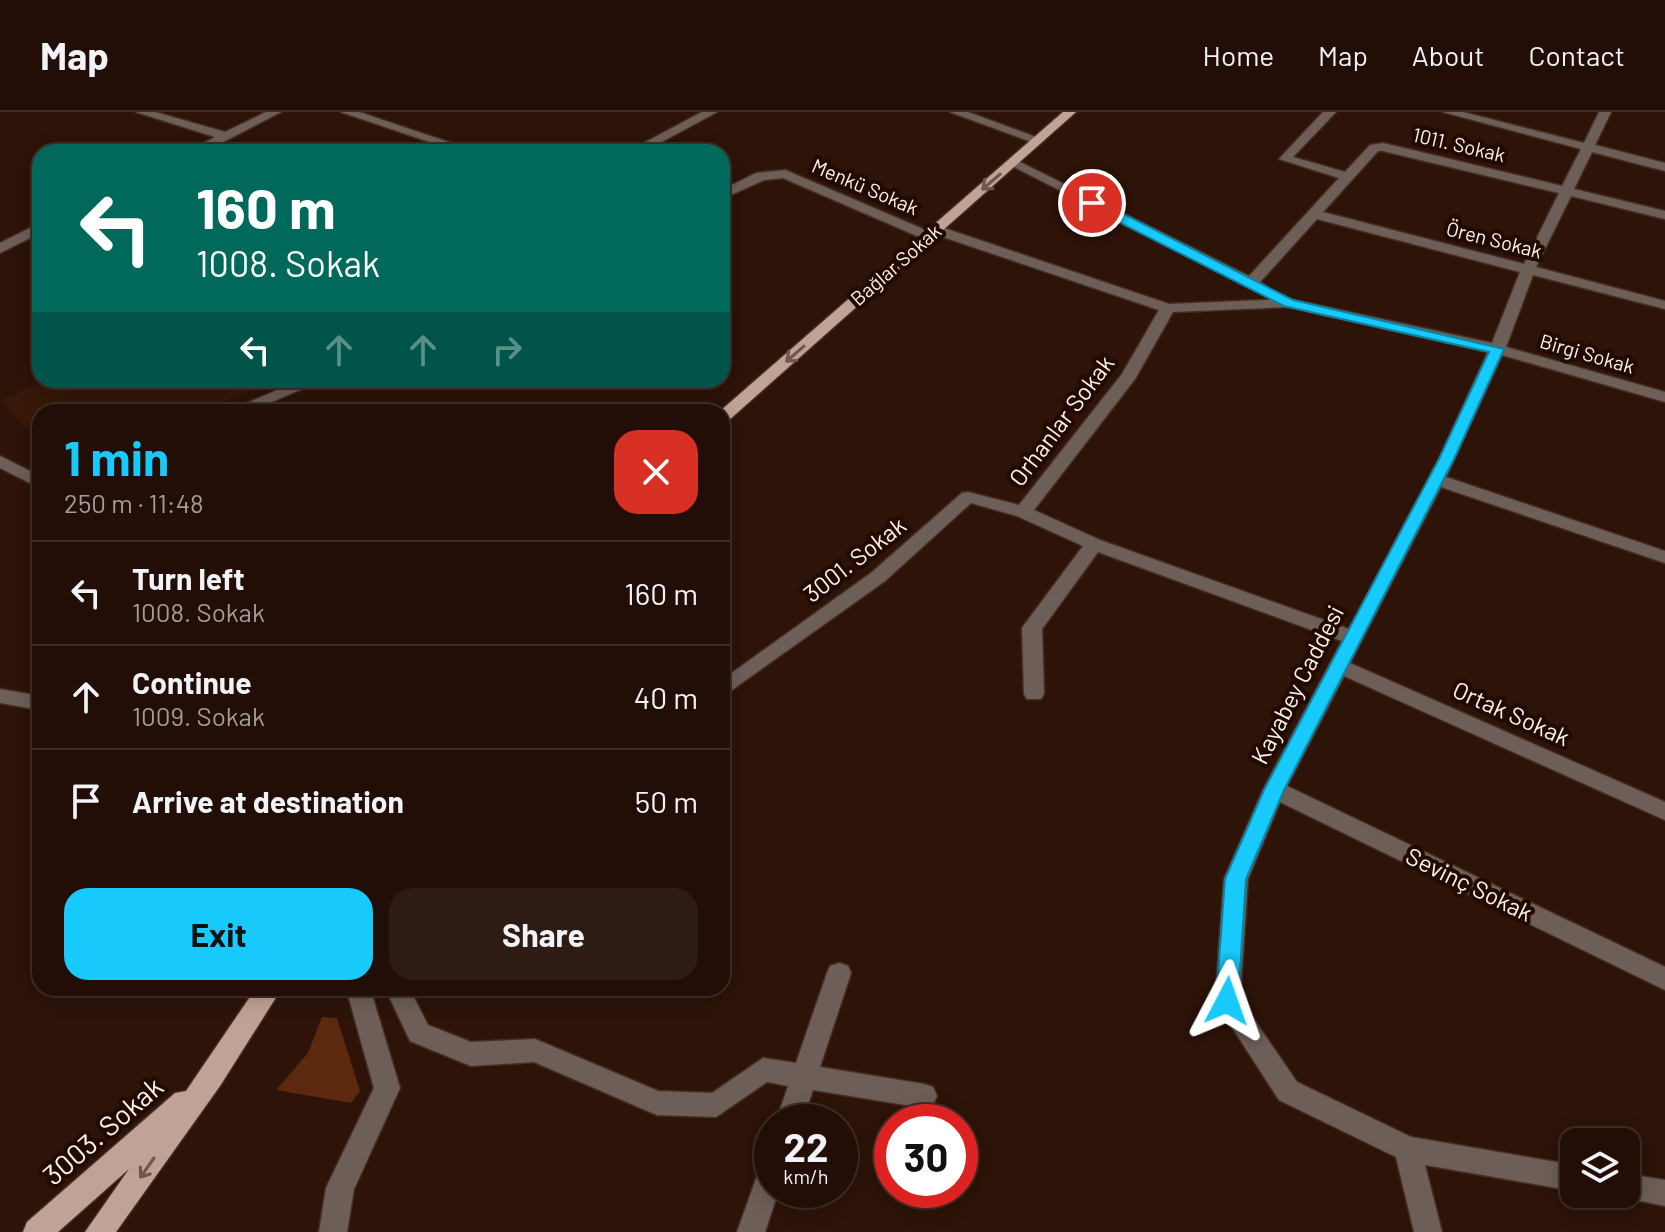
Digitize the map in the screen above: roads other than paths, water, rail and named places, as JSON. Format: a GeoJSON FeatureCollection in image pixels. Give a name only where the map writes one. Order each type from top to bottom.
{"type":"FeatureCollection","features":[{"type":"Feature","properties":{"kind":"main road","name":"Bağlar Sokak"},"geometry":{"type":"LineString","coordinates":[[730,411],[1070,112]]}},
{"type":"Feature","properties":{"kind":"main road","name":"3003. Sokak"},"geometry":{"type":"LineString","coordinates":[[99,1232],[211,1078],[265,996]]}},
{"type":"Feature","properties":{"kind":"main road","name":"3003. Sokak"},"geometry":{"type":"LineString","coordinates":[[37,1232],[211,1078]]}},
{"type":"Feature","properties":{"kind":"street"},"geometry":{"type":"LineString","coordinates":[[142,112],[226,136]]}},
{"type":"Feature","properties":{"kind":"street"},"geometry":{"type":"LineString","coordinates":[[210,144],[275,112]]}},
{"type":"Feature","properties":{"kind":"street"},"geometry":{"type":"LineString","coordinates":[[347,112],[447,144]]}},
{"type":"Feature","properties":{"kind":"street"},"geometry":{"type":"LineString","coordinates":[[648,144],[708,112]]}},
{"type":"Feature","properties":{"kind":"street"},"geometry":{"type":"LineString","coordinates":[[956,112],[1038,140]]}},
{"type":"Feature","properties":{"kind":"street"},"geometry":{"type":"LineString","coordinates":[[1330,112],[1285,159],[1348,177]]}},
{"type":"Feature","properties":{"kind":"street"},"geometry":{"type":"LineString","coordinates":[[1449,112],[1665,167]]}},
{"type":"Feature","properties":{"kind":"street","name":"Kayabey Caddesi"},"geometry":{"type":"LineString","coordinates":[[1560,1176],[1408,1149],[1288,1091],[1227,1001],[1236,879],[1274,790],[1435,479],[1497,349],[1528,270],[1605,112]]}},
{"type":"Feature","properties":{"kind":"street","name":"1011. Sokak"},"geometry":{"type":"LineString","coordinates":[[1251,283],[1374,148],[1383,147],[1665,215]]}},
{"type":"Feature","properties":{"kind":"street"},"geometry":{"type":"LineString","coordinates":[[1012,163],[1289,303]]}},
{"type":"Feature","properties":{"kind":"street","name":"Menkü Sokak"},"geometry":{"type":"LineString","coordinates":[[730,191],[761,176],[785,174],[932,233]]}},
{"type":"Feature","properties":{"kind":"street","name":"Ören Sokak"},"geometry":{"type":"LineString","coordinates":[[1313,214],[1665,305]]}},
{"type":"Feature","properties":{"kind":"street"},"geometry":{"type":"LineString","coordinates":[[0,249],[32,231]]}},
{"type":"Feature","properties":{"kind":"street"},"geometry":{"type":"LineString","coordinates":[[932,233],[1168,308],[1289,303]]}},
{"type":"Feature","properties":{"kind":"street","name":"Birgi Sokak"},"geometry":{"type":"LineString","coordinates":[[1289,303],[1497,349],[1665,397]]}},
{"type":"Feature","properties":{"kind":"street","name":"Orhanlar Sokak"},"geometry":{"type":"LineString","coordinates":[[1168,308],[1129,376],[1023,512],[1094,544],[1351,637]]}},
{"type":"Feature","properties":{"kind":"street"},"geometry":{"type":"LineString","coordinates":[[254,404],[295,388]]}},
{"type":"Feature","properties":{"kind":"street"},"geometry":{"type":"LineString","coordinates":[[0,461],[32,479]]}},
{"type":"Feature","properties":{"kind":"street"},"geometry":{"type":"LineString","coordinates":[[1435,479],[1665,557]]}},
{"type":"Feature","properties":{"kind":"street","name":"3001. Sokak"},"geometry":{"type":"LineString","coordinates":[[730,684],[878,577],[968,497],[1023,512]]}},
{"type":"Feature","properties":{"kind":"street"},"geometry":{"type":"LineString","coordinates":[[1034,694],[1032,628],[1094,544]]}},
{"type":"Feature","properties":{"kind":"street","name":"Ortak Sokak"},"geometry":{"type":"LineString","coordinates":[[1337,665],[1665,811]]}},
{"type":"Feature","properties":{"kind":"street"},"geometry":{"type":"LineString","coordinates":[[0,696],[32,702]]}},
{"type":"Feature","properties":{"kind":"street","name":"Sevinç Sokak"},"geometry":{"type":"LineString","coordinates":[[1274,790],[1665,979]]}},
{"type":"Feature","properties":{"kind":"street"},"geometry":{"type":"LineString","coordinates":[[795,1104],[839,973]]}},
{"type":"Feature","properties":{"kind":"street"},"geometry":{"type":"LineString","coordinates":[[333,1232],[340,1188],[387,1088],[360,996]]}},
{"type":"Feature","properties":{"kind":"street"},"geometry":{"type":"LineString","coordinates":[[401,996],[419,1033],[471,1054],[535,1050],[657,1103],[716,1105],[763,1070],[924,1096]]}},
{"type":"Feature","properties":{"kind":"street"},"geometry":{"type":"LineString","coordinates":[[1408,1149],[1428,1232]]}},
{"type":"Feature","properties":{"kind":"street"},"geometry":{"type":"LineString","coordinates":[[1640,1189],[1665,1193]]}},
{"type":"Feature","properties":{"kind":"street"},"geometry":{"type":"LineString","coordinates":[[751,1232],[759,1208]]}}]}
